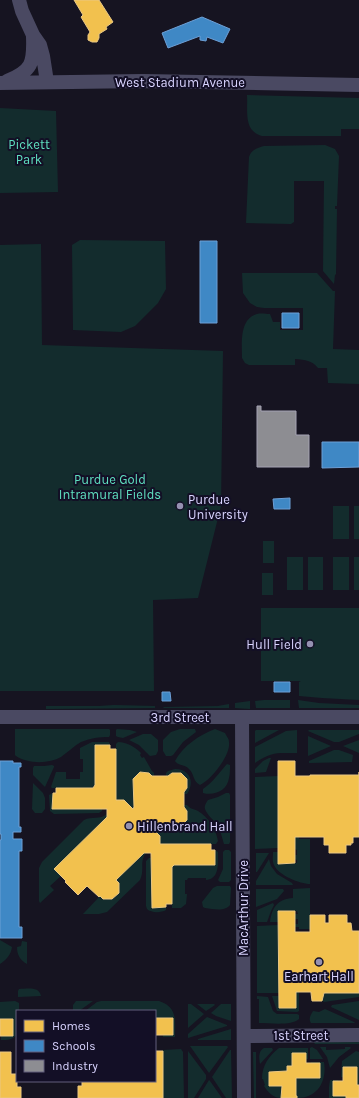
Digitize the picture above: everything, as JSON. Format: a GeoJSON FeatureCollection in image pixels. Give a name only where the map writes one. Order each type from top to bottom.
{"type":"FeatureCollection","features":[{"type":"Feature","properties":{"kind":"street"},"geometry":{"type":"LineString","coordinates":[[19,0],[22,11],[33,35],[40,45],[46,70],[47,82]]}},
{"type":"Feature","properties":{"kind":"street"},"geometry":{"type":"LineString","coordinates":[[0,83],[18,77],[32,62],[34,54],[33,35]]}},
{"type":"Feature","properties":{"kind":"street","name":"West Stadium Avenue"},"geometry":{"type":"LineString","coordinates":[[0,83],[143,81],[359,85]]}},
{"type":"Feature","properties":{"kind":"street","name":"3rd Street"},"geometry":{"type":"LineString","coordinates":[[0,717],[359,717]]}},
{"type":"Feature","properties":{"kind":"street","name":"MacArthur Drive"},"geometry":{"type":"LineString","coordinates":[[242,717],[244,1098]]}},
{"type":"Feature","properties":{"kind":"street","name":"1st Street"},"geometry":{"type":"LineString","coordinates":[[244,1036],[359,1035]]}},
{"type":"Feature","properties":{"kind":"green space"},"geometry":{"type":"Polygon","coordinates":[[[247,95],[359,98],[359,129],[341,129],[341,136],[262,136],[252,130],[249,125],[247,114],[247,95]]]}},
{"type":"Feature","properties":{"kind":"green space","name":"Pickett Park"},"geometry":{"type":"Polygon","coordinates":[[[0,108],[56,111],[58,192],[0,193],[0,108]]]}},
{"type":"Feature","properties":{"kind":"green space"},"geometry":{"type":"Polygon","coordinates":[[[325,145],[335,149],[339,156],[337,206],[335,206],[335,209],[337,209],[336,274],[334,284],[323,271],[324,181],[294,181],[294,222],[291,224],[246,223],[249,157],[253,151],[264,146],[325,145]]]}},
{"type":"Feature","properties":{"kind":"green space"},"geometry":{"type":"Polygon","coordinates":[[[80,240],[165,241],[166,289],[158,303],[135,326],[121,332],[73,330],[72,245],[80,240]]]}},
{"type":"Feature","properties":{"kind":"green space","name":"Purdue Gold Intramural Fields"},"geometry":{"type":"Polygon","coordinates":[[[41,244],[42,345],[223,351],[221,506],[198,598],[153,600],[154,691],[0,691],[0,245],[41,244]]]}},
{"type":"Feature","properties":{"kind":"green space"},"geometry":{"type":"Polygon","coordinates":[[[242,273],[317,273],[333,291],[335,291],[333,349],[359,350],[359,384],[328,383],[327,368],[318,368],[313,363],[305,360],[295,359],[295,365],[249,365],[245,363],[242,358],[242,339],[244,326],[251,317],[257,314],[270,314],[273,322],[280,322],[280,330],[303,330],[303,308],[264,308],[257,307],[250,303],[243,293],[242,273]]]}},
{"type":"Feature","properties":{"kind":"green space"},"geometry":{"type":"Polygon","coordinates":[[[333,506],[349,506],[349,539],[333,539],[333,506]]]}},
{"type":"Feature","properties":{"kind":"green space"},"geometry":{"type":"Polygon","coordinates":[[[354,506],[359,506],[359,539],[354,539],[354,506]]]}},
{"type":"Feature","properties":{"kind":"green space"},"geometry":{"type":"Polygon","coordinates":[[[263,541],[274,541],[274,563],[263,563],[263,541]]]}},
{"type":"Feature","properties":{"kind":"green space"},"geometry":{"type":"Polygon","coordinates":[[[287,557],[303,557],[303,590],[287,590],[287,557]]]}},
{"type":"Feature","properties":{"kind":"green space"},"geometry":{"type":"Polygon","coordinates":[[[308,557],[323,557],[323,590],[308,590],[308,557]]]}},
{"type":"Feature","properties":{"kind":"green space"},"geometry":{"type":"Polygon","coordinates":[[[333,557],[349,557],[349,590],[333,590],[333,557]]]}},
{"type":"Feature","properties":{"kind":"green space"},"geometry":{"type":"Polygon","coordinates":[[[354,557],[359,557],[359,590],[354,590],[354,557]]]}},
{"type":"Feature","properties":{"kind":"green space"},"geometry":{"type":"Polygon","coordinates":[[[262,573],[273,573],[273,595],[262,595],[262,573]]]}},
{"type":"Feature","properties":{"kind":"green space","name":"Hull Field"},"geometry":{"type":"Polygon","coordinates":[[[261,608],[359,608],[359,700],[299,696],[299,682],[301,681],[261,681],[261,608]]]}},
{"type":"Feature","properties":{"kind":"green space"},"geometry":{"type":"Polygon","coordinates":[[[290,700],[290,708],[256,708],[255,701],[290,700]]]}},
{"type":"Feature","properties":{"kind":"green space"},"geometry":{"type":"Polygon","coordinates":[[[298,700],[319,703],[359,705],[359,708],[299,708],[298,700]]]}},
{"type":"Feature","properties":{"kind":"green space"},"geometry":{"type":"Polygon","coordinates":[[[250,701],[250,709],[235,708],[235,703],[250,701]]]}},
{"type":"Feature","properties":{"kind":"green space"},"geometry":{"type":"Polygon","coordinates":[[[229,704],[229,708],[163,707],[218,706],[229,704]]]}},
{"type":"Feature","properties":{"kind":"green space"},"geometry":{"type":"Polygon","coordinates":[[[46,706],[155,706],[155,708],[46,709],[46,706]]]}},
{"type":"Feature","properties":{"kind":"green space"},"geometry":{"type":"Polygon","coordinates":[[[15,729],[109,729],[110,735],[109,737],[95,738],[81,742],[61,757],[51,761],[32,762],[21,759],[15,755],[15,729]]]}},
{"type":"Feature","properties":{"kind":"green space"},"geometry":{"type":"Polygon","coordinates":[[[117,729],[137,732],[123,738],[116,736],[117,729]]]}},
{"type":"Feature","properties":{"kind":"green space"},"geometry":{"type":"Polygon","coordinates":[[[180,729],[195,729],[196,732],[183,742],[173,755],[166,756],[163,751],[163,740],[171,732],[180,729]]]}},
{"type":"Feature","properties":{"kind":"green space"},"geometry":{"type":"Polygon","coordinates":[[[215,729],[225,733],[229,741],[229,747],[224,760],[215,773],[200,785],[196,782],[191,771],[186,766],[178,764],[175,761],[182,751],[192,742],[203,734],[215,729]]]}},
{"type":"Feature","properties":{"kind":"green space"},"geometry":{"type":"Polygon","coordinates":[[[256,730],[279,730],[255,743],[256,730]]]}},
{"type":"Feature","properties":{"kind":"green space"},"geometry":{"type":"Polygon","coordinates":[[[297,730],[297,753],[280,753],[266,756],[255,763],[255,747],[286,731],[297,730]]]}},
{"type":"Feature","properties":{"kind":"green space"},"geometry":{"type":"Polygon","coordinates":[[[359,730],[359,734],[339,742],[334,742],[308,731],[359,730]]]}},
{"type":"Feature","properties":{"kind":"green space"},"geometry":{"type":"Polygon","coordinates":[[[143,734],[151,734],[158,740],[158,751],[156,755],[150,756],[139,745],[129,740],[143,734]]]}},
{"type":"Feature","properties":{"kind":"green space"},"geometry":{"type":"Polygon","coordinates":[[[308,736],[331,746],[308,756],[308,736]]]}},
{"type":"Feature","properties":{"kind":"green space"},"geometry":{"type":"Polygon","coordinates":[[[359,740],[359,753],[343,746],[359,740]]]}},
{"type":"Feature","properties":{"kind":"green space"},"geometry":{"type":"Polygon","coordinates":[[[92,742],[109,742],[110,745],[95,745],[95,785],[93,788],[52,788],[51,787],[56,772],[66,772],[66,779],[80,779],[80,772],[83,772],[83,759],[80,759],[80,748],[92,742]]]}},
{"type":"Feature","properties":{"kind":"green space"},"geometry":{"type":"Polygon","coordinates":[[[118,742],[128,744],[139,751],[142,758],[144,757],[154,773],[154,776],[152,776],[149,773],[140,772],[133,779],[133,809],[124,800],[116,800],[116,744],[118,742]]]}},
{"type":"Feature","properties":{"kind":"green space"},"geometry":{"type":"Polygon","coordinates":[[[334,750],[339,750],[353,755],[352,762],[309,763],[309,761],[334,750]]]}},
{"type":"Feature","properties":{"kind":"green space"},"geometry":{"type":"Polygon","coordinates":[[[271,758],[266,772],[255,773],[255,769],[263,761],[271,758]]]}},
{"type":"Feature","properties":{"kind":"green space"},"geometry":{"type":"Polygon","coordinates":[[[227,764],[230,765],[230,772],[226,786],[216,793],[203,793],[203,789],[227,764]]]}},
{"type":"Feature","properties":{"kind":"green space"},"geometry":{"type":"Polygon","coordinates":[[[52,765],[54,767],[45,787],[33,775],[33,768],[34,766],[52,765]]]}},
{"type":"Feature","properties":{"kind":"green space"},"geometry":{"type":"Polygon","coordinates":[[[175,769],[184,771],[190,777],[191,785],[187,794],[184,794],[184,792],[187,788],[187,779],[181,773],[172,773],[166,776],[168,771],[175,769]]]}},
{"type":"Feature","properties":{"kind":"green space"},"geometry":{"type":"Polygon","coordinates":[[[278,776],[278,848],[255,849],[255,777],[278,776]]]}},
{"type":"Feature","properties":{"kind":"green space"},"geometry":{"type":"Polygon","coordinates":[[[33,783],[43,793],[45,798],[45,809],[42,813],[35,813],[32,809],[33,783]]]}},
{"type":"Feature","properties":{"kind":"green space"},"geometry":{"type":"Polygon","coordinates":[[[53,793],[52,808],[102,809],[102,811],[99,813],[54,814],[50,811],[49,795],[53,793]]]}},
{"type":"Feature","properties":{"kind":"green space"},"geometry":{"type":"Polygon","coordinates":[[[229,793],[230,795],[229,844],[224,844],[216,823],[207,813],[205,808],[205,804],[208,800],[229,793]]]}},
{"type":"Feature","properties":{"kind":"green space"},"geometry":{"type":"Polygon","coordinates":[[[184,805],[198,811],[208,820],[217,837],[218,841],[216,844],[160,844],[160,836],[151,827],[181,826],[187,820],[187,811],[184,805]]]}},
{"type":"Feature","properties":{"kind":"green space"},"geometry":{"type":"Polygon","coordinates":[[[107,814],[107,817],[55,869],[61,876],[50,886],[54,890],[40,903],[39,868],[42,862],[84,820],[102,817],[107,814]]]}},
{"type":"Feature","properties":{"kind":"green space"},"geometry":{"type":"Polygon","coordinates":[[[295,837],[299,837],[299,839],[310,839],[310,884],[295,881],[276,869],[273,863],[273,852],[278,852],[278,864],[297,863],[297,860],[295,859],[297,850],[295,849],[295,837]]]}},
{"type":"Feature","properties":{"kind":"green space"},"geometry":{"type":"Polygon","coordinates":[[[215,850],[218,852],[218,865],[214,877],[206,880],[206,878],[188,878],[185,880],[185,894],[187,894],[186,904],[181,908],[172,908],[172,867],[174,865],[215,865],[215,850]]]}},
{"type":"Feature","properties":{"kind":"green space"},"geometry":{"type":"Polygon","coordinates":[[[225,850],[229,850],[231,852],[231,880],[229,882],[220,882],[218,880],[223,869],[223,852],[225,850]]]}},
{"type":"Feature","properties":{"kind":"green space"},"geometry":{"type":"Polygon","coordinates":[[[144,853],[146,853],[143,860],[140,880],[107,912],[99,914],[83,914],[100,896],[103,899],[112,899],[119,893],[116,880],[144,853]]]}},
{"type":"Feature","properties":{"kind":"green space"},"geometry":{"type":"Polygon","coordinates":[[[256,853],[269,853],[257,872],[256,872],[256,853]]]}},
{"type":"Feature","properties":{"kind":"green space"},"geometry":{"type":"Polygon","coordinates":[[[151,858],[152,907],[166,907],[166,910],[161,912],[151,911],[147,909],[146,906],[146,861],[151,858]]]}},
{"type":"Feature","properties":{"kind":"green space"},"geometry":{"type":"Polygon","coordinates":[[[269,859],[271,866],[277,874],[293,885],[256,885],[256,881],[269,859]]]}},
{"type":"Feature","properties":{"kind":"green space"},"geometry":{"type":"Polygon","coordinates":[[[217,886],[230,886],[230,905],[225,909],[219,910],[203,907],[202,902],[213,888],[217,886]]]}},
{"type":"Feature","properties":{"kind":"green space"},"geometry":{"type":"Polygon","coordinates":[[[310,888],[310,929],[299,929],[299,927],[295,927],[295,924],[298,924],[298,919],[295,919],[295,914],[298,914],[297,911],[278,911],[278,922],[270,922],[274,908],[283,900],[293,898],[293,889],[310,888]]]}},
{"type":"Feature","properties":{"kind":"green space"},"geometry":{"type":"Polygon","coordinates":[[[256,889],[283,889],[284,891],[277,899],[256,907],[256,889]]]}},
{"type":"Feature","properties":{"kind":"green space"},"geometry":{"type":"Polygon","coordinates":[[[273,903],[274,905],[267,922],[257,922],[257,910],[273,903]]]}},
{"type":"Feature","properties":{"kind":"green space"},"geometry":{"type":"Polygon","coordinates":[[[278,925],[279,993],[257,993],[257,926],[278,925]]]}},
{"type":"Feature","properties":{"kind":"green space"},"geometry":{"type":"Polygon","coordinates":[[[0,940],[12,947],[8,957],[0,964],[0,940]]]}},
{"type":"Feature","properties":{"kind":"green space"},"geometry":{"type":"Polygon","coordinates":[[[22,941],[27,942],[27,964],[19,957],[17,947],[21,946],[22,941]]]}},
{"type":"Feature","properties":{"kind":"green space"},"geometry":{"type":"Polygon","coordinates":[[[19,989],[35,989],[41,996],[18,997],[19,989]]]}},
{"type":"Feature","properties":{"kind":"green space"},"geometry":{"type":"Polygon","coordinates":[[[296,992],[299,992],[299,1011],[277,1011],[272,996],[279,996],[279,1008],[296,1008],[296,992]]]}},
{"type":"Feature","properties":{"kind":"green space"},"geometry":{"type":"Polygon","coordinates":[[[324,993],[359,993],[359,997],[324,1002],[322,1000],[324,993]]]}},
{"type":"Feature","properties":{"kind":"green space"},"geometry":{"type":"Polygon","coordinates":[[[257,996],[268,997],[273,1011],[277,1014],[297,1014],[299,1015],[299,1019],[291,1023],[259,1023],[259,999],[257,999],[257,996]]]}},
{"type":"Feature","properties":{"kind":"green space"},"geometry":{"type":"Polygon","coordinates":[[[15,1001],[19,1003],[19,1010],[16,1010],[16,1035],[6,1040],[1,1040],[1,1036],[13,1019],[0,1019],[0,1002],[15,1001]]]}},
{"type":"Feature","properties":{"kind":"green space"},"geometry":{"type":"Polygon","coordinates":[[[76,1001],[93,1001],[80,1010],[73,1010],[73,1005],[76,1001]]]}},
{"type":"Feature","properties":{"kind":"green space"},"geometry":{"type":"Polygon","coordinates":[[[159,1001],[170,1007],[174,1015],[175,1037],[163,1037],[163,1035],[173,1035],[173,1018],[156,1018],[156,1010],[86,1010],[97,1002],[159,1001]]]}},
{"type":"Feature","properties":{"kind":"green space"},"geometry":{"type":"Polygon","coordinates":[[[359,1001],[359,1020],[331,1007],[332,1005],[359,1001]]]}},
{"type":"Feature","properties":{"kind":"green space"},"geometry":{"type":"Polygon","coordinates":[[[188,1004],[191,1004],[204,1014],[188,1028],[188,1004]]]}},
{"type":"Feature","properties":{"kind":"green space"},"geometry":{"type":"Polygon","coordinates":[[[197,1004],[214,1004],[215,1005],[206,1011],[197,1004]]]}},
{"type":"Feature","properties":{"kind":"green space"},"geometry":{"type":"Polygon","coordinates":[[[221,1004],[231,1004],[231,1021],[211,1013],[221,1004]]]}},
{"type":"Feature","properties":{"kind":"green space"},"geometry":{"type":"Polygon","coordinates":[[[325,1009],[355,1023],[311,1023],[310,1018],[313,1011],[319,1012],[325,1009]]]}},
{"type":"Feature","properties":{"kind":"green space"},"geometry":{"type":"Polygon","coordinates":[[[207,1017],[227,1026],[188,1038],[188,1034],[207,1017]]]}},
{"type":"Feature","properties":{"kind":"green space"},"geometry":{"type":"Polygon","coordinates":[[[231,1029],[231,1040],[198,1040],[198,1039],[231,1029]]]}},
{"type":"Feature","properties":{"kind":"green space"},"geometry":{"type":"Polygon","coordinates":[[[313,1041],[359,1041],[359,1044],[315,1044],[313,1041]]]}},
{"type":"Feature","properties":{"kind":"green space"},"geometry":{"type":"Polygon","coordinates":[[[190,1046],[227,1046],[228,1047],[209,1073],[190,1046]]]}},
{"type":"Feature","properties":{"kind":"green space"},"geometry":{"type":"Polygon","coordinates":[[[312,1047],[317,1050],[323,1059],[310,1059],[310,1048],[312,1047]]]}},
{"type":"Feature","properties":{"kind":"green space"},"geometry":{"type":"Polygon","coordinates":[[[320,1047],[326,1047],[326,1050],[345,1049],[345,1047],[351,1048],[339,1057],[330,1068],[327,1057],[320,1047]]]}},
{"type":"Feature","properties":{"kind":"green space"},"geometry":{"type":"Polygon","coordinates":[[[264,1048],[272,1048],[273,1050],[260,1064],[260,1053],[264,1048]]]}},
{"type":"Feature","properties":{"kind":"green space"},"geometry":{"type":"Polygon","coordinates":[[[279,1048],[308,1048],[308,1059],[292,1053],[292,1066],[287,1066],[287,1071],[269,1072],[269,1086],[282,1086],[281,1098],[273,1096],[269,1092],[264,1086],[265,1085],[262,1079],[263,1069],[267,1061],[279,1048]]]}},
{"type":"Feature","properties":{"kind":"green space"},"geometry":{"type":"Polygon","coordinates":[[[181,1049],[183,1052],[184,1098],[163,1098],[163,1050],[181,1049]]]}},
{"type":"Feature","properties":{"kind":"green space"},"geometry":{"type":"Polygon","coordinates":[[[231,1050],[232,1098],[226,1098],[212,1077],[231,1050]]]}},
{"type":"Feature","properties":{"kind":"green space"},"geometry":{"type":"Polygon","coordinates":[[[188,1051],[206,1075],[206,1079],[194,1098],[188,1098],[188,1051]]]}},
{"type":"Feature","properties":{"kind":"green space"},"geometry":{"type":"Polygon","coordinates":[[[356,1051],[359,1052],[359,1085],[357,1085],[357,1067],[343,1067],[343,1077],[341,1077],[342,1061],[356,1051]]]}},
{"type":"Feature","properties":{"kind":"green space"},"geometry":{"type":"Polygon","coordinates":[[[253,1052],[256,1052],[256,1098],[254,1098],[253,1052]]]}},
{"type":"Feature","properties":{"kind":"green space"},"geometry":{"type":"Polygon","coordinates":[[[311,1062],[324,1062],[325,1069],[322,1082],[316,1092],[297,1098],[296,1078],[320,1078],[320,1063],[311,1062]]]}},
{"type":"Feature","properties":{"kind":"green space"},"geometry":{"type":"Polygon","coordinates":[[[209,1080],[210,1081],[222,1098],[198,1098],[209,1080]]]}},
{"type":"Feature","properties":{"kind":"green space"},"geometry":{"type":"Polygon","coordinates":[[[330,1080],[338,1080],[346,1098],[329,1098],[330,1080]]]}},
{"type":"Feature","properties":{"kind":"building: Homes"},"geometry":{"type":"Polygon","coordinates":[[[74,0],[99,0],[113,22],[106,27],[107,29],[99,34],[97,42],[88,40],[88,35],[90,32],[81,17],[83,15],[74,0]]]}},
{"type":"Feature","properties":{"kind":"building: Homes","name":"Hillenbrand Hall"},"geometry":{"type":"Polygon","coordinates":[[[95,745],[110,745],[110,749],[116,749],[116,800],[124,800],[133,809],[133,779],[140,772],[149,773],[152,776],[168,776],[172,773],[181,773],[187,779],[187,788],[184,792],[184,807],[187,811],[187,820],[181,826],[151,827],[160,836],[160,844],[211,844],[211,850],[215,850],[215,865],[174,865],[172,867],[172,904],[166,904],[166,907],[152,908],[151,853],[144,853],[116,880],[119,883],[119,893],[112,899],[103,899],[100,896],[99,897],[87,886],[78,895],[54,869],[107,817],[107,809],[52,809],[53,793],[56,793],[56,788],[93,788],[95,785],[95,745]]]}},
{"type":"Feature","properties":{"kind":"building: Homes"},"geometry":{"type":"Polygon","coordinates":[[[278,761],[295,761],[295,776],[359,775],[359,837],[353,837],[353,843],[351,843],[351,845],[346,845],[346,853],[329,853],[329,845],[324,845],[324,837],[295,837],[295,863],[278,864],[278,761]]]}},
{"type":"Feature","properties":{"kind":"building: Homes","name":"Earhart Hall"},"geometry":{"type":"Polygon","coordinates":[[[278,911],[295,911],[295,932],[310,932],[310,915],[325,915],[325,923],[329,923],[329,915],[347,915],[347,923],[351,923],[352,931],[359,931],[359,993],[324,993],[322,1001],[312,1001],[311,992],[296,992],[296,1008],[279,1008],[278,911]]]}},
{"type":"Feature","properties":{"kind":"building: Homes"},"geometry":{"type":"Polygon","coordinates":[[[156,1018],[173,1018],[173,1035],[156,1035],[156,1018]]]}},
{"type":"Feature","properties":{"kind":"building: Homes"},"geometry":{"type":"Polygon","coordinates":[[[0,1019],[13,1019],[13,1036],[0,1036],[0,1019]]]}},
{"type":"Feature","properties":{"kind":"building: Homes"},"geometry":{"type":"Polygon","coordinates":[[[156,1051],[163,1051],[163,1098],[78,1098],[78,1086],[82,1086],[82,1082],[156,1082],[156,1051]]]}},
{"type":"Feature","properties":{"kind":"building: Homes"},"geometry":{"type":"Polygon","coordinates":[[[0,1052],[11,1052],[11,1074],[16,1074],[17,1087],[21,1087],[21,1098],[0,1098],[0,1052]]]}},
{"type":"Feature","properties":{"kind":"building: Homes"},"geometry":{"type":"Polygon","coordinates":[[[292,1053],[306,1053],[306,1063],[320,1063],[320,1078],[296,1078],[297,1098],[281,1098],[282,1086],[269,1086],[269,1072],[287,1071],[287,1066],[292,1066],[292,1053]]]}},
{"type":"Feature","properties":{"kind":"building: Homes"},"geometry":{"type":"Polygon","coordinates":[[[343,1067],[357,1067],[359,1098],[333,1096],[333,1081],[343,1081],[343,1067]]]}},
{"type":"Feature","properties":{"kind":"building: Schools"},"geometry":{"type":"Polygon","coordinates":[[[202,17],[230,29],[223,43],[207,37],[206,41],[200,40],[200,36],[168,48],[162,33],[202,17]]]}},
{"type":"Feature","properties":{"kind":"building: Schools"},"geometry":{"type":"Polygon","coordinates":[[[200,241],[217,241],[217,323],[200,323],[200,241]]]}},
{"type":"Feature","properties":{"kind":"building: Schools"},"geometry":{"type":"Polygon","coordinates":[[[282,313],[299,313],[299,328],[282,328],[282,313]]]}},
{"type":"Feature","properties":{"kind":"building: Schools"},"geometry":{"type":"Polygon","coordinates":[[[322,442],[359,442],[359,467],[322,468],[322,442]]]}},
{"type":"Feature","properties":{"kind":"building: Schools"},"geometry":{"type":"Polygon","coordinates":[[[290,498],[290,509],[274,509],[273,499],[290,498]]]}},
{"type":"Feature","properties":{"kind":"building: Schools"},"geometry":{"type":"Polygon","coordinates":[[[274,682],[290,682],[290,692],[274,692],[274,682]]]}},
{"type":"Feature","properties":{"kind":"building: Schools"},"geometry":{"type":"Polygon","coordinates":[[[162,692],[170,692],[171,701],[162,701],[162,692]]]}},
{"type":"Feature","properties":{"kind":"building: Schools"},"geometry":{"type":"Polygon","coordinates":[[[0,761],[13,761],[13,763],[21,763],[21,767],[19,767],[19,827],[21,827],[21,832],[13,832],[13,839],[22,839],[22,851],[19,851],[19,927],[22,927],[22,938],[0,938],[0,761]]]}},
{"type":"Feature","properties":{"kind":"building: Industry"},"geometry":{"type":"Polygon","coordinates":[[[257,406],[261,406],[261,411],[296,411],[296,435],[309,435],[309,467],[257,467],[257,406]]]}},
{"type":"Feature","properties":{"kind":"place","name":"Purdue University"},"geometry":{"type":"Point","coordinates":[180,506]}},
{"type":"Feature","properties":{"kind":"place","name":"Hull Field"},"geometry":{"type":"Point","coordinates":[310,644]}},
{"type":"Feature","properties":{"kind":"place","name":"Hillenbrand Hall"},"geometry":{"type":"Point","coordinates":[129,826]}},
{"type":"Feature","properties":{"kind":"place","name":"Earhart Hall"},"geometry":{"type":"Point","coordinates":[319,962]}}]}
